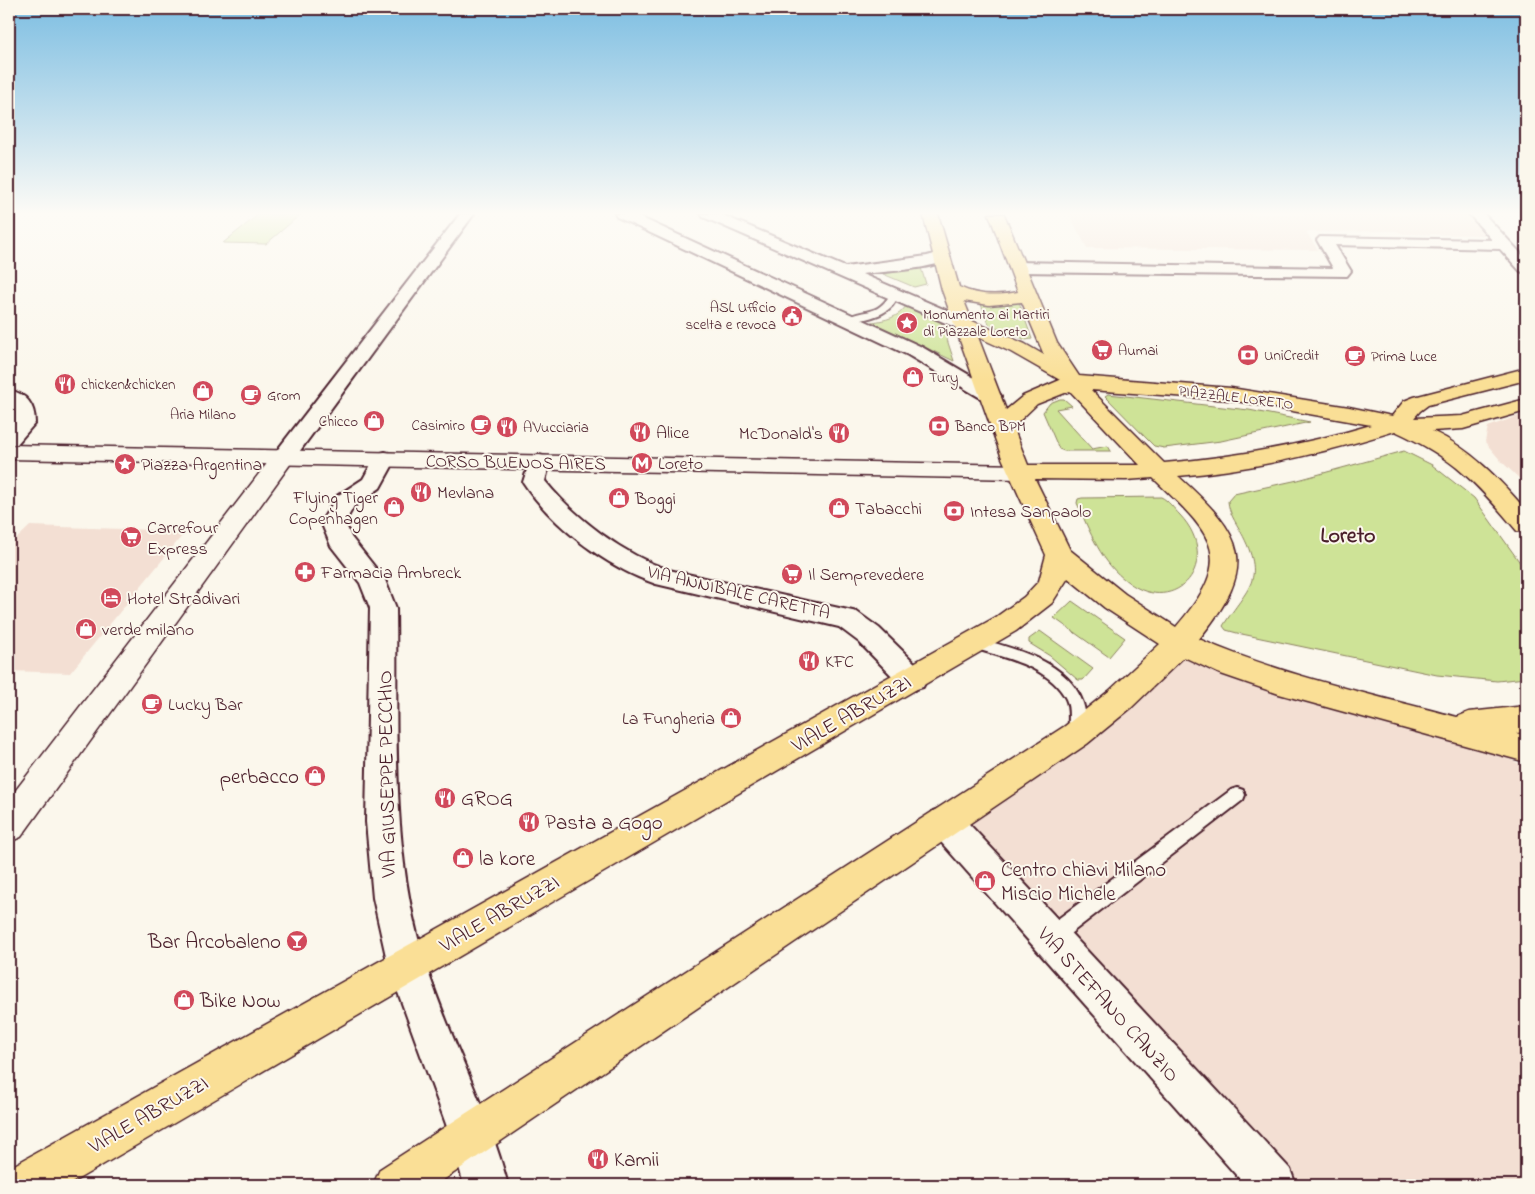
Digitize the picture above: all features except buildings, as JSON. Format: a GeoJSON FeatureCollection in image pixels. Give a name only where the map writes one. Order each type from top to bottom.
{"type":"FeatureCollection","features":[{"type":"Feature","properties":{"kind":"main road"},"geometry":{"type":"LineString","coordinates":[[945,270],[951,290],[1020,472],[1058,554],[1086,580],[1114,601],[1180,643],[1229,665],[1279,682],[1526,748]]}},
{"type":"Feature","properties":{"kind":"main road"},"geometry":{"type":"LineString","coordinates":[[396,1185],[1076,735],[1137,686],[1180,643],[1202,615],[1220,584],[1225,570],[1226,552],[1222,538],[1208,520],[1073,382],[1050,351],[1018,270]]}},
{"type":"Feature","properties":{"kind":"main road"},"geometry":{"type":"LineString","coordinates":[[951,290],[968,297],[992,300],[1018,298],[1028,295]]}},
{"type":"Feature","properties":{"kind":"main road"},"geometry":{"type":"LineString","coordinates":[[964,324],[1018,348],[1073,382]]}},
{"type":"Feature","properties":{"kind":"main road"},"geometry":{"type":"LineString","coordinates":[[1397,424],[1409,408],[1421,401],[1526,374]]}},
{"type":"Feature","properties":{"kind":"main road","name":"PIAZZALE LORETO"},"geometry":{"type":"LineString","coordinates":[[1002,425],[1030,400],[1073,382],[1268,399],[1397,424],[1435,441],[1457,455],[1487,480],[1524,519]]}},
{"type":"Feature","properties":{"kind":"main road"},"geometry":{"type":"LineString","coordinates":[[1020,472],[1089,474],[1159,471],[1212,466],[1278,456],[1346,440],[1397,424],[1436,425],[1458,422],[1526,404]]}},
{"type":"Feature","properties":{"kind":"main road"},"geometry":{"type":"LineString","coordinates":[[1457,455],[1451,442],[1451,430],[1458,422]]}},
{"type":"Feature","properties":{"kind":"main road"},"geometry":{"type":"LineString","coordinates":[[9,452],[282,458]]}},
{"type":"Feature","properties":{"kind":"main road"},"geometry":{"type":"LineString","coordinates":[[9,826],[282,458]]}},
{"type":"Feature","properties":{"kind":"main road","name":"CORSO BUENOS AIRES"},"geometry":{"type":"LineString","coordinates":[[282,458],[1020,472]]}},
{"type":"Feature","properties":{"kind":"main road","name":"VIALE ABRUZZI"},"geometry":{"type":"LineString","coordinates":[[24,1185],[975,643],[1012,620],[1041,598],[1056,576],[1058,554]]}},
{"type":"Feature","properties":{"kind":"main road"},"geometry":{"type":"LineString","coordinates":[[1447,726],[1526,719]]}},
{"type":"Feature","properties":{"kind":"main road"},"geometry":{"type":"LineString","coordinates":[[1447,726],[1526,763]]}},
{"type":"Feature","properties":{"kind":"street"},"geometry":{"type":"LineString","coordinates":[[282,458],[424,270]]}},
{"type":"Feature","properties":{"kind":"street"},"geometry":{"type":"LineString","coordinates":[[741,270],[930,359],[991,396]]}},
{"type":"Feature","properties":{"kind":"street"},"geometry":{"type":"LineString","coordinates":[[835,270],[964,324]]}},
{"type":"Feature","properties":{"kind":"street"},"geometry":{"type":"LineString","coordinates":[[840,272],[860,270]]}},
{"type":"Feature","properties":{"kind":"street"},"geometry":{"type":"LineString","coordinates":[[1164,270],[1341,273],[1342,270]]}},
{"type":"Feature","properties":{"kind":"street"},"geometry":{"type":"LineString","coordinates":[[9,396],[25,409],[24,423],[9,439]]}},
{"type":"Feature","properties":{"kind":"street","name":"VIA GIUSEPPE PECCHIO"},"geometry":{"type":"LineString","coordinates":[[385,459],[372,483],[348,498],[337,511],[333,527],[340,540],[372,580],[382,608],[382,802],[385,851],[391,898],[407,965],[471,1136],[486,1185]]}},
{"type":"Feature","properties":{"kind":"street","name":"VIA ANNIBALE CARETTA"},"geometry":{"type":"LineString","coordinates":[[539,462],[534,482],[548,502],[627,562],[657,576],[847,619],[869,635],[913,679]]}},
{"type":"Feature","properties":{"kind":"street","name":"VIA STEFANO CANZIO"},"geometry":{"type":"LineString","coordinates":[[944,822],[1274,1185]]}},
{"type":"Feature","properties":{"kind":"lane"},"geometry":{"type":"LineString","coordinates":[[849,320],[876,313],[891,304],[894,295]]}},
{"type":"Feature","properties":{"kind":"lane"},"geometry":{"type":"LineString","coordinates":[[975,643],[1026,658],[1056,678],[1070,694],[1078,709],[1079,721],[1076,735]]}},
{"type":"Feature","properties":{"kind":"lane"},"geometry":{"type":"LineString","coordinates":[[1049,938],[1237,795]]}},
{"type":"Feature","properties":{"kind":"shaded area"},"geometry":{"type":"Polygon","coordinates":[[[1526,413],[1526,482],[1522,481],[1501,461],[1485,442],[1488,427],[1526,413]]]}},
{"type":"Feature","properties":{"kind":"shaded area"},"geometry":{"type":"Polygon","coordinates":[[[30,526],[186,531],[70,673],[9,671],[9,546],[30,526]]]}},
{"type":"Feature","properties":{"kind":"shaded area"},"geometry":{"type":"Polygon","coordinates":[[[1187,649],[1495,752],[1526,767],[1526,1185],[1285,1185],[954,824],[1187,649]]]}},
{"type":"Feature","properties":{"kind":"green space"},"geometry":{"type":"Polygon","coordinates":[[[922,270],[926,284],[914,287],[883,274],[922,270]]]}},
{"type":"Feature","properties":{"kind":"green space"},"geometry":{"type":"Polygon","coordinates":[[[980,302],[1000,305],[1019,302],[1032,339],[1026,340],[989,324],[980,302]]]}},
{"type":"Feature","properties":{"kind":"green space"},"geometry":{"type":"Polygon","coordinates":[[[906,306],[941,321],[954,361],[872,322],[895,316],[906,306]]]}},
{"type":"Feature","properties":{"kind":"green space"},"geometry":{"type":"Polygon","coordinates":[[[1108,394],[1249,410],[1310,422],[1221,441],[1164,448],[1154,446],[1105,396],[1108,394]]]}},
{"type":"Feature","properties":{"kind":"green space"},"geometry":{"type":"Polygon","coordinates":[[[1064,399],[1072,406],[1056,409],[1092,449],[1108,446],[1111,451],[1064,451],[1059,449],[1043,412],[1050,403],[1064,399]]]}},
{"type":"Feature","properties":{"kind":"green space"},"geometry":{"type":"Polygon","coordinates":[[[1404,451],[1432,465],[1474,498],[1526,571],[1526,678],[1497,681],[1437,675],[1237,633],[1226,630],[1223,626],[1247,592],[1253,573],[1253,562],[1249,548],[1233,517],[1228,501],[1234,494],[1298,480],[1404,451]]]}},
{"type":"Feature","properties":{"kind":"green space"},"geometry":{"type":"Polygon","coordinates":[[[1161,497],[1169,502],[1180,515],[1192,533],[1197,550],[1196,566],[1188,580],[1177,589],[1163,593],[1146,591],[1128,582],[1110,566],[1097,546],[1077,503],[1078,499],[1082,498],[1161,497]]]}},
{"type":"Feature","properties":{"kind":"green space"},"geometry":{"type":"Polygon","coordinates":[[[1072,601],[1125,638],[1109,657],[1054,618],[1072,601]]]}},
{"type":"Feature","properties":{"kind":"green space"},"geometry":{"type":"Polygon","coordinates":[[[1040,631],[1093,669],[1083,680],[1078,680],[1050,656],[1029,643],[1029,639],[1040,631]]]}},
{"type":"Feature","properties":{"kind":"place","name":"ASL Ufficio scelta e revoca"},"geometry":{"type":"Point","coordinates":[792,316]}},
{"type":"Feature","properties":{"kind":"place","name":"Monumento ai Martiri di Piazzale Loreto"},"geometry":{"type":"Point","coordinates":[907,323]}},
{"type":"Feature","properties":{"kind":"place","name":"Aumai"},"geometry":{"type":"Point","coordinates":[1102,350]}},
{"type":"Feature","properties":{"kind":"place","name":"UniCredit"},"geometry":{"type":"Point","coordinates":[1248,355]}},
{"type":"Feature","properties":{"kind":"place","name":"Prima Luce"},"geometry":{"type":"Point","coordinates":[1355,356]}},
{"type":"Feature","properties":{"kind":"place","name":"Tury"},"geometry":{"type":"Point","coordinates":[913,377]}},
{"type":"Feature","properties":{"kind":"place","name":"chicken&chicken"},"geometry":{"type":"Point","coordinates":[65,384]}},
{"type":"Feature","properties":{"kind":"place","name":"Aria Milano"},"geometry":{"type":"Point","coordinates":[203,391]}},
{"type":"Feature","properties":{"kind":"place","name":"Grom"},"geometry":{"type":"Point","coordinates":[251,395]}},
{"type":"Feature","properties":{"kind":"place","name":"Chicco"},"geometry":{"type":"Point","coordinates":[374,421]}},
{"type":"Feature","properties":{"kind":"place","name":"Casimiro"},"geometry":{"type":"Point","coordinates":[481,425]}},
{"type":"Feature","properties":{"kind":"place","name":"Banco BPM"},"geometry":{"type":"Point","coordinates":[939,426]}},
{"type":"Feature","properties":{"kind":"place","name":"A'Vucciaria"},"geometry":{"type":"Point","coordinates":[507,427]}},
{"type":"Feature","properties":{"kind":"place","name":"Alice"},"geometry":{"type":"Point","coordinates":[640,432]}},
{"type":"Feature","properties":{"kind":"place","name":"McDonald's"},"geometry":{"type":"Point","coordinates":[839,433]}},
{"type":"Feature","properties":{"kind":"place","name":"Loreto"},"geometry":{"type":"Point","coordinates":[642,463]}},
{"type":"Feature","properties":{"kind":"place","name":"Piazza Argentina"},"geometry":{"type":"Point","coordinates":[125,464]}},
{"type":"Feature","properties":{"kind":"place","name":"Mevlana"},"geometry":{"type":"Point","coordinates":[421,492]}},
{"type":"Feature","properties":{"kind":"place","name":"Boggi"},"geometry":{"type":"Point","coordinates":[619,498]}},
{"type":"Feature","properties":{"kind":"place","name":"Flying Tiger Copenhagen"},"geometry":{"type":"Point","coordinates":[394,507]}},
{"type":"Feature","properties":{"kind":"place","name":"Tabacchi"},"geometry":{"type":"Point","coordinates":[839,508]}},
{"type":"Feature","properties":{"kind":"place","name":"Intesa Sanpaolo"},"geometry":{"type":"Point","coordinates":[954,511]}},
{"type":"Feature","properties":{"kind":"place","name":"Carrefour Express"},"geometry":{"type":"Point","coordinates":[131,537]}},
{"type":"Feature","properties":{"kind":"place","name":"Farmacia Ambreck"},"geometry":{"type":"Point","coordinates":[305,572]}},
{"type":"Feature","properties":{"kind":"place","name":"Il Semprevedere"},"geometry":{"type":"Point","coordinates":[792,574]}},
{"type":"Feature","properties":{"kind":"place","name":"Hotel Stradivari"},"geometry":{"type":"Point","coordinates":[111,598]}},
{"type":"Feature","properties":{"kind":"place","name":"verde milano"},"geometry":{"type":"Point","coordinates":[86,629]}},
{"type":"Feature","properties":{"kind":"place","name":"KFC"},"geometry":{"type":"Point","coordinates":[809,661]}},
{"type":"Feature","properties":{"kind":"place","name":"Lucky Bar"},"geometry":{"type":"Point","coordinates":[152,704]}},
{"type":"Feature","properties":{"kind":"place","name":"La Fungheria"},"geometry":{"type":"Point","coordinates":[731,718]}},
{"type":"Feature","properties":{"kind":"place","name":"perbacco"},"geometry":{"type":"Point","coordinates":[315,776]}},
{"type":"Feature","properties":{"kind":"place","name":"GROG"},"geometry":{"type":"Point","coordinates":[445,798]}},
{"type":"Feature","properties":{"kind":"place","name":"Pasta a Gogo"},"geometry":{"type":"Point","coordinates":[529,822]}},
{"type":"Feature","properties":{"kind":"place","name":"la kore"},"geometry":{"type":"Point","coordinates":[463,858]}},
{"type":"Feature","properties":{"kind":"place","name":"Centro chiavi Milano Miscio Michele"},"geometry":{"type":"Point","coordinates":[985,881]}},
{"type":"Feature","properties":{"kind":"place","name":"Bar Arcobaleno"},"geometry":{"type":"Point","coordinates":[297,941]}},
{"type":"Feature","properties":{"kind":"place","name":"Bike Now"},"geometry":{"type":"Point","coordinates":[184,1000]}},
{"type":"Feature","properties":{"kind":"place","name":"Kamii"},"geometry":{"type":"Point","coordinates":[598,1159]}},
{"type":"Feature","properties":{"kind":"district","name":"Loreto"},"geometry":{"type":"Point","coordinates":[1348,534]}}]}
